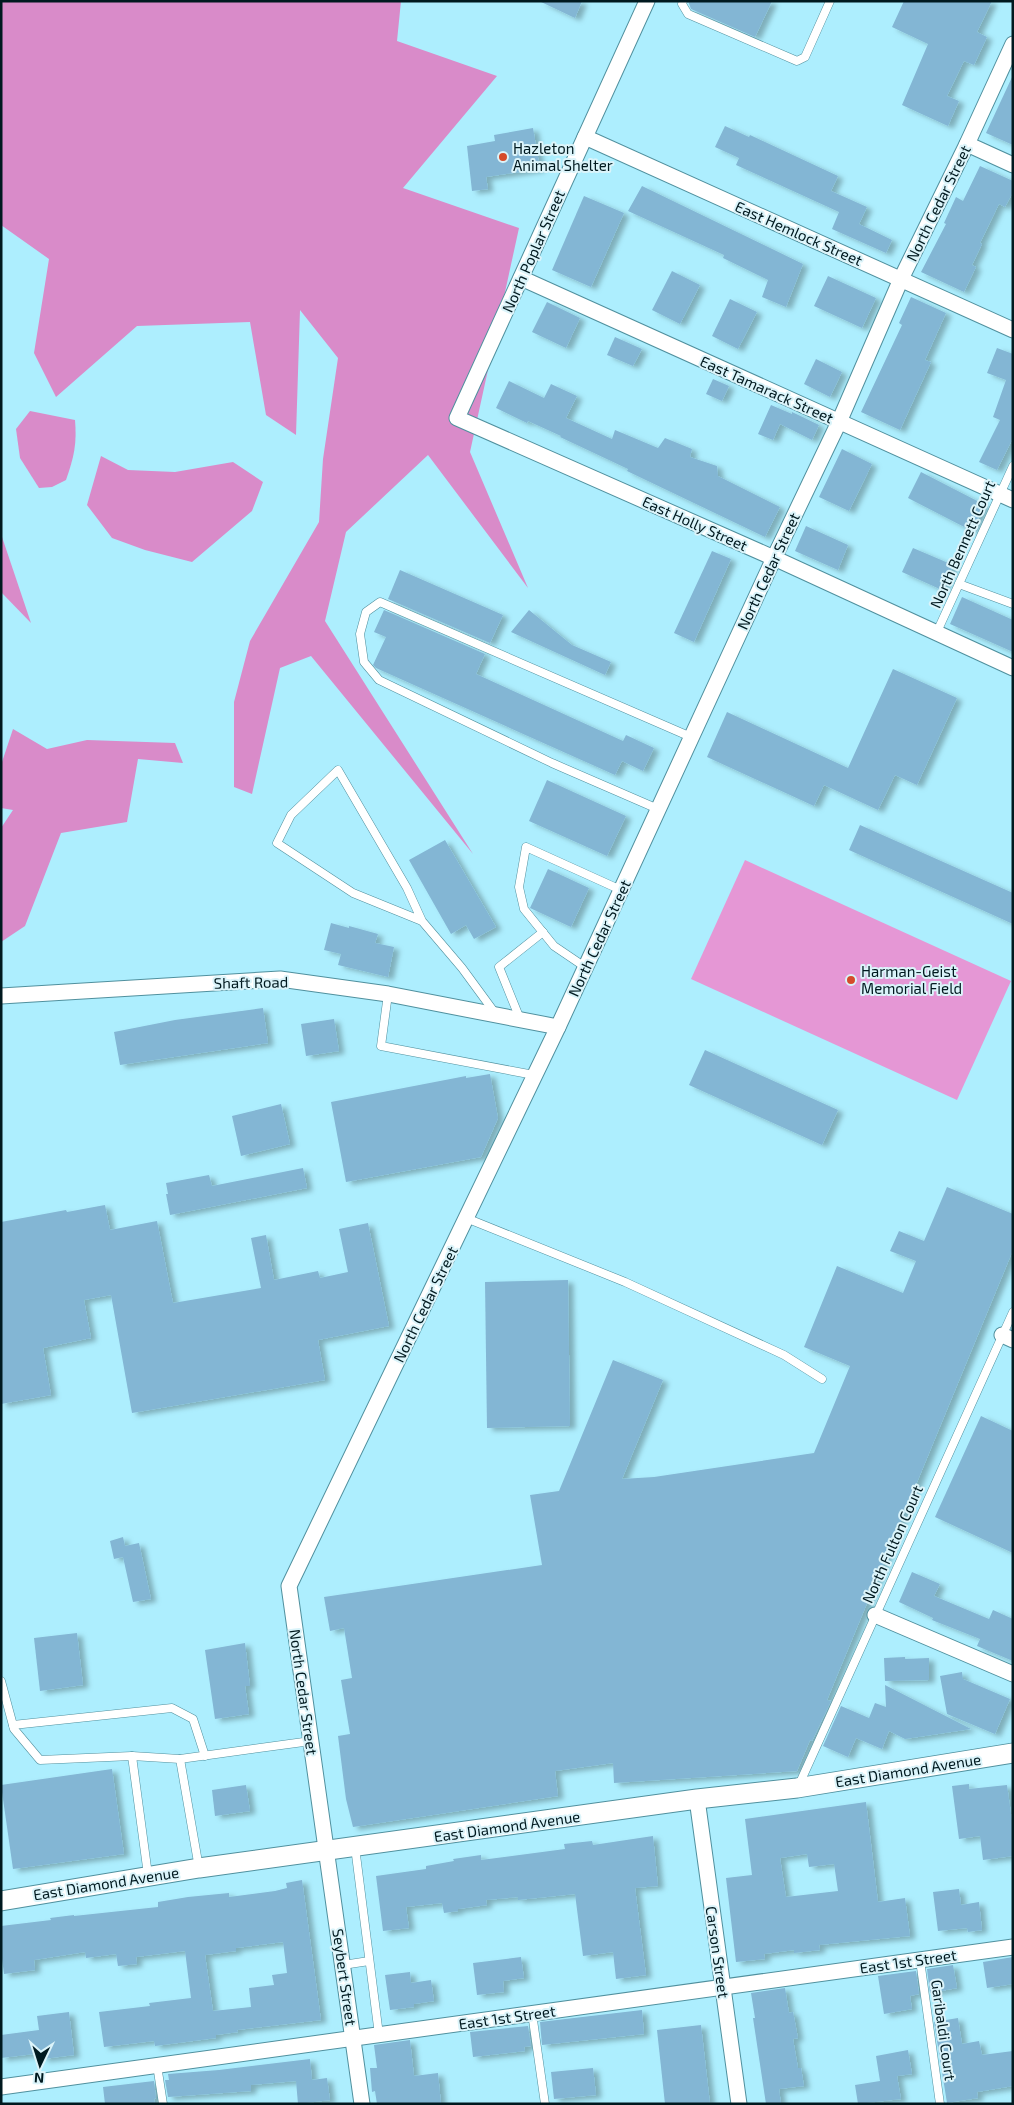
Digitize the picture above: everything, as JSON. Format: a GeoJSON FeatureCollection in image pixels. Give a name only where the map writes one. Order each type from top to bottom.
{"type":"FeatureCollection","features":[{"type":"Feature","properties":{"kind":"street","name":"North Poplar Street"},"geometry":{"type":"LineString","coordinates":[[457,418],[646,1]]}},
{"type":"Feature","properties":{"kind":"street","name":"North Cedar Street"},"geometry":{"type":"LineString","coordinates":[[327,1851],[289,1586],[558,1026],[774,558],[839,422],[901,279],[1013,44]]}},
{"type":"Feature","properties":{"kind":"street","name":"East Hemlock Street"},"geometry":{"type":"LineString","coordinates":[[585,137],[1013,330]]}},
{"type":"Feature","properties":{"kind":"street"},"geometry":{"type":"LineString","coordinates":[[967,144],[1013,165]]}},
{"type":"Feature","properties":{"kind":"street","name":"East Tamarack Street"},"geometry":{"type":"LineString","coordinates":[[521,278],[1006,497]]}},
{"type":"Feature","properties":{"kind":"street","name":"East Holly Street"},"geometry":{"type":"LineString","coordinates":[[457,418],[774,558],[1013,668]]}},
{"type":"Feature","properties":{"kind":"street","name":"Shaft Road"},"geometry":{"type":"LineString","coordinates":[[1,996],[280,979],[388,994],[558,1026]]}},
{"type":"Feature","properties":{"kind":"street"},"geometry":{"type":"LineString","coordinates":[[876,1615],[1013,1674]]}},
{"type":"Feature","properties":{"kind":"street","name":"East Diamond Avenue"},"geometry":{"type":"LineString","coordinates":[[1,1901],[199,1868],[697,1799],[797,1788],[1013,1753]]}},
{"type":"Feature","properties":{"kind":"street","name":"Carson Street"},"geometry":{"type":"LineString","coordinates":[[697,1799],[739,2104]]}},
{"type":"Feature","properties":{"kind":"street","name":"Seybert Street"},"geometry":{"type":"LineString","coordinates":[[327,1851],[362,2104]]}},
{"type":"Feature","properties":{"kind":"street","name":"East 1st Street"},"geometry":{"type":"LineString","coordinates":[[1,2087],[1013,1947]]}},
{"type":"Feature","properties":{"kind":"lane"},"geometry":{"type":"LineString","coordinates":[[683,1],[682,4],[688,14],[797,62],[805,57],[830,1]]}},
{"type":"Feature","properties":{"kind":"lane","name":"North Bennett Court"},"geometry":{"type":"LineString","coordinates":[[936,634],[959,584],[1006,497],[1013,466]]}},
{"type":"Feature","properties":{"kind":"lane"},"geometry":{"type":"LineString","coordinates":[[959,584],[1013,604]]}},
{"type":"Feature","properties":{"kind":"lane"},"geometry":{"type":"LineString","coordinates":[[658,809],[552,763],[379,680],[364,662],[360,634],[366,612],[380,602],[691,737]]}},
{"type":"Feature","properties":{"kind":"lane"},"geometry":{"type":"LineString","coordinates":[[422,922],[353,893],[277,843],[291,815],[338,770],[407,888],[422,922],[462,968],[496,1014]]}},
{"type":"Feature","properties":{"kind":"lane"},"geometry":{"type":"LineString","coordinates":[[586,966],[554,946],[524,909],[520,887],[526,847],[621,890]]}},
{"type":"Feature","properties":{"kind":"lane"},"geometry":{"type":"LineString","coordinates":[[520,1019],[499,967],[543,932]]}},
{"type":"Feature","properties":{"kind":"lane"},"geometry":{"type":"LineString","coordinates":[[388,994],[381,1046],[534,1075]]}},
{"type":"Feature","properties":{"kind":"lane"},"geometry":{"type":"LineString","coordinates":[[466,1218],[625,1282],[784,1355],[822,1379]]}},
{"type":"Feature","properties":{"kind":"lane","name":"North Fulton Court"},"geometry":{"type":"LineString","coordinates":[[797,1788],[876,1615],[1008,1338],[1013,1312]]}},
{"type":"Feature","properties":{"kind":"lane"},"geometry":{"type":"LineString","coordinates":[[1,1681],[13,1725],[40,1760],[132,1756],[180,1759],[310,1740]]}},
{"type":"Feature","properties":{"kind":"lane"},"geometry":{"type":"LineString","coordinates":[[13,1725],[172,1708],[194,1719],[205,1756]]}},
{"type":"Feature","properties":{"kind":"lane"},"geometry":{"type":"LineString","coordinates":[[132,1756],[148,1876]]}},
{"type":"Feature","properties":{"kind":"lane"},"geometry":{"type":"LineString","coordinates":[[180,1759],[199,1868]]}},
{"type":"Feature","properties":{"kind":"lane"},"geometry":{"type":"LineString","coordinates":[[354,1847],[378,2035]]}},
{"type":"Feature","properties":{"kind":"lane","name":"Garibaldi Court"},"geometry":{"type":"LineString","coordinates":[[920,1960],[940,2104]]}},
{"type":"Feature","properties":{"kind":"lane"},"geometry":{"type":"LineString","coordinates":[[343,1965],[369,1961]]}},
{"type":"Feature","properties":{"kind":"lane"},"geometry":{"type":"LineString","coordinates":[[532,2013],[545,2104]]}},
{"type":"Feature","properties":{"kind":"lane"},"geometry":{"type":"LineString","coordinates":[[157,2065],[162,2104]]}},
{"type":"Feature","properties":{"kind":"shaded area"},"geometry":{"type":"Polygon","coordinates":[[[1,1],[401,1],[397,41],[497,76],[403,188],[519,228],[470,452],[528,588],[428,455],[346,532],[325,621],[473,854],[311,656],[280,668],[252,794],[234,787],[234,702],[250,641],[319,522],[323,459],[338,358],[300,310],[296,435],[266,415],[250,322],[137,326],[56,397],[34,353],[49,259],[1,225],[1,1]]]}},
{"type":"Feature","properties":{"kind":"shaded area"},"geometry":{"type":"Polygon","coordinates":[[[30,411],[75,420],[76,436],[74,450],[66,480],[52,487],[39,488],[20,458],[16,429],[30,411]]]}},
{"type":"Feature","properties":{"kind":"shaded area"},"geometry":{"type":"Polygon","coordinates":[[[101,456],[128,470],[175,472],[233,462],[263,482],[252,511],[192,562],[145,550],[112,538],[87,505],[101,456]]]}},
{"type":"Feature","properties":{"kind":"shaded area"},"geometry":{"type":"Polygon","coordinates":[[[1,534],[31,623],[1,592],[1,534]]]}},
{"type":"Feature","properties":{"kind":"shaded area"},"geometry":{"type":"Polygon","coordinates":[[[13,729],[47,749],[87,740],[175,743],[183,763],[138,759],[127,822],[61,833],[25,926],[1,942],[1,828],[13,810],[1,808],[1,765],[13,729]]]}},
{"type":"Feature","properties":{"kind":"shaded area","name":"Harman-Geist Memorial Field"},"geometry":{"type":"Polygon","coordinates":[[[745,860],[1011,981],[957,1100],[691,979],[745,860]]]}},
{"type":"Feature","properties":{"kind":"building"},"geometry":{"type":"Polygon","coordinates":[[[539,1],[582,1],[575,18],[539,1]]]}},
{"type":"Feature","properties":{"kind":"building"},"geometry":{"type":"Polygon","coordinates":[[[688,1],[772,1],[755,37],[691,9],[688,1]]]}},
{"type":"Feature","properties":{"kind":"building"},"geometry":{"type":"Polygon","coordinates":[[[904,1],[992,1],[977,32],[987,37],[974,65],[964,61],[947,96],[959,101],[948,126],[902,105],[928,44],[892,27],[904,1]]]}},
{"type":"Feature","properties":{"kind":"building"},"geometry":{"type":"Polygon","coordinates":[[[1013,75],[1013,145],[986,133],[1013,75]]]}},
{"type":"Feature","properties":{"kind":"building"},"geometry":{"type":"Polygon","coordinates":[[[725,126],[749,137],[750,135],[838,176],[831,191],[867,207],[859,224],[892,240],[886,253],[832,229],[839,212],[736,165],[739,158],[715,147],[725,126]]]}},
{"type":"Feature","properties":{"kind":"building","name":"Hazleton Animal Shelter"},"geometry":{"type":"Polygon","coordinates":[[[533,128],[540,169],[486,177],[488,189],[472,191],[467,146],[495,141],[494,135],[533,128]]]}},
{"type":"Feature","properties":{"kind":"building"},"geometry":{"type":"Polygon","coordinates":[[[980,166],[1013,181],[1013,192],[1005,207],[999,204],[980,243],[982,244],[972,265],[976,267],[964,292],[921,272],[946,224],[944,223],[956,197],[963,201],[980,166]]]}},
{"type":"Feature","properties":{"kind":"building"},"geometry":{"type":"Polygon","coordinates":[[[642,186],[803,264],[786,307],[762,297],[768,280],[723,258],[724,255],[628,211],[642,186]]]}},
{"type":"Feature","properties":{"kind":"building"},"geometry":{"type":"Polygon","coordinates":[[[584,196],[624,213],[591,287],[552,270],[584,196]]]}},
{"type":"Feature","properties":{"kind":"building"},"geometry":{"type":"Polygon","coordinates":[[[672,271],[700,285],[680,324],[652,310],[672,271]]]}},
{"type":"Feature","properties":{"kind":"building"},"geometry":{"type":"Polygon","coordinates":[[[828,276],[876,298],[862,328],[814,306],[828,276]]]}},
{"type":"Feature","properties":{"kind":"building"},"geometry":{"type":"Polygon","coordinates":[[[911,297],[946,313],[925,360],[931,362],[900,430],[861,412],[902,325],[899,323],[911,297]]]}},
{"type":"Feature","properties":{"kind":"building"},"geometry":{"type":"Polygon","coordinates":[[[730,299],[757,312],[738,349],[712,336],[730,299]]]}},
{"type":"Feature","properties":{"kind":"building"},"geometry":{"type":"Polygon","coordinates":[[[547,302],[580,318],[566,348],[532,332],[547,302]]]}},
{"type":"Feature","properties":{"kind":"building"},"geometry":{"type":"Polygon","coordinates":[[[615,337],[642,349],[633,366],[607,355],[615,337]]]}},
{"type":"Feature","properties":{"kind":"building"},"geometry":{"type":"Polygon","coordinates":[[[997,348],[1013,354],[1013,438],[997,470],[979,462],[1000,420],[993,417],[1006,380],[987,373],[997,348]]]}},
{"type":"Feature","properties":{"kind":"building"},"geometry":{"type":"Polygon","coordinates":[[[816,359],[842,372],[830,397],[804,384],[816,359]]]}},
{"type":"Feature","properties":{"kind":"building"},"geometry":{"type":"Polygon","coordinates":[[[713,379],[729,386],[722,401],[706,394],[713,379]]]}},
{"type":"Feature","properties":{"kind":"building"},"geometry":{"type":"Polygon","coordinates":[[[509,381],[544,398],[551,384],[577,396],[566,418],[612,439],[615,430],[658,448],[665,438],[692,449],[690,457],[717,466],[718,476],[780,507],[765,537],[627,471],[628,469],[561,436],[528,421],[527,423],[496,408],[509,381]]]}},
{"type":"Feature","properties":{"kind":"building"},"geometry":{"type":"Polygon","coordinates":[[[771,405],[792,414],[792,412],[819,425],[812,440],[780,424],[773,440],[758,434],[771,405]]]}},
{"type":"Feature","properties":{"kind":"building"},"geometry":{"type":"Polygon","coordinates":[[[842,449],[872,464],[849,511],[819,497],[842,449]]]}},
{"type":"Feature","properties":{"kind":"building"},"geometry":{"type":"Polygon","coordinates":[[[921,472],[985,505],[972,531],[908,498],[921,472]]]}},
{"type":"Feature","properties":{"kind":"building"},"geometry":{"type":"Polygon","coordinates":[[[806,526],[848,545],[838,570],[795,551],[806,526]]]}},
{"type":"Feature","properties":{"kind":"building"},"geometry":{"type":"Polygon","coordinates":[[[913,548],[953,565],[942,590],[902,572],[913,548]]]}},
{"type":"Feature","properties":{"kind":"building"},"geometry":{"type":"Polygon","coordinates":[[[712,551],[731,559],[694,642],[674,633],[712,551]]]}},
{"type":"Feature","properties":{"kind":"building"},"geometry":{"type":"Polygon","coordinates":[[[400,570],[503,615],[490,643],[388,599],[400,570]]]}},
{"type":"Feature","properties":{"kind":"building"},"geometry":{"type":"Polygon","coordinates":[[[962,597],[1013,620],[1013,652],[950,624],[962,597]]]}},
{"type":"Feature","properties":{"kind":"building"},"geometry":{"type":"Polygon","coordinates":[[[384,610],[485,654],[476,674],[623,741],[626,735],[654,748],[643,771],[622,761],[615,775],[376,668],[373,665],[386,637],[374,632],[384,610]]]}},
{"type":"Feature","properties":{"kind":"building"},"geometry":{"type":"Polygon","coordinates":[[[529,610],[572,645],[611,662],[605,675],[511,632],[529,610]]]}},
{"type":"Feature","properties":{"kind":"building"},"geometry":{"type":"Polygon","coordinates":[[[893,669],[957,698],[917,785],[895,775],[878,810],[824,785],[814,806],[707,757],[727,712],[848,768],[893,669]]]}},
{"type":"Feature","properties":{"kind":"building"},"geometry":{"type":"Polygon","coordinates":[[[547,780],[626,816],[607,856],[529,821],[547,780]]]}},
{"type":"Feature","properties":{"kind":"building"},"geometry":{"type":"Polygon","coordinates":[[[860,825],[1013,893],[1013,924],[849,850],[860,825]]]}},
{"type":"Feature","properties":{"kind":"building"},"geometry":{"type":"Polygon","coordinates":[[[445,840],[496,927],[474,939],[466,925],[451,934],[409,860],[445,840]]]}},
{"type":"Feature","properties":{"kind":"building"},"geometry":{"type":"Polygon","coordinates":[[[548,869],[589,888],[571,927],[530,908],[548,869]]]}},
{"type":"Feature","properties":{"kind":"building"},"geometry":{"type":"Polygon","coordinates":[[[331,923],[378,934],[375,943],[394,947],[388,977],[338,965],[341,954],[324,950],[331,923]]]}},
{"type":"Feature","properties":{"kind":"building"},"geometry":{"type":"Polygon","coordinates":[[[263,1008],[268,1043],[120,1065],[114,1032],[175,1020],[263,1008]]]}},
{"type":"Feature","properties":{"kind":"building"},"geometry":{"type":"Polygon","coordinates":[[[334,1019],[339,1051],[306,1056],[301,1024],[334,1019]]]}},
{"type":"Feature","properties":{"kind":"building"},"geometry":{"type":"Polygon","coordinates":[[[705,1050],[838,1110],[822,1145],[689,1085],[705,1050]]]}},
{"type":"Feature","properties":{"kind":"building"},"geometry":{"type":"Polygon","coordinates":[[[490,1074],[498,1118],[481,1157],[346,1182],[331,1102],[466,1076],[466,1078],[490,1074]]]}},
{"type":"Feature","properties":{"kind":"building"},"geometry":{"type":"Polygon","coordinates":[[[281,1104],[290,1144],[241,1156],[232,1116],[281,1104]]]}},
{"type":"Feature","properties":{"kind":"building"},"geometry":{"type":"Polygon","coordinates":[[[303,1168],[307,1188],[170,1215],[166,1183],[209,1175],[212,1186],[303,1168]]]}},
{"type":"Feature","properties":{"kind":"building"},"geometry":{"type":"Polygon","coordinates":[[[947,1187],[1013,1214],[1013,1250],[827,1700],[831,1701],[812,1741],[810,1740],[797,1771],[614,1783],[613,1763],[555,1771],[558,1796],[353,1827],[346,1799],[338,1736],[350,1734],[341,1680],[352,1678],[344,1628],[330,1631],[324,1597],[542,1565],[530,1495],[559,1491],[613,1360],[663,1380],[622,1479],[654,1477],[814,1453],[850,1366],[804,1347],[837,1266],[903,1293],[916,1261],[890,1251],[899,1231],[924,1241],[947,1187]]]}},
{"type":"Feature","properties":{"kind":"building"},"geometry":{"type":"Polygon","coordinates":[[[105,1205],[110,1230],[157,1221],[173,1303],[261,1288],[251,1238],[266,1235],[274,1280],[318,1271],[320,1278],[348,1272],[339,1229],[368,1223],[389,1326],[318,1340],[325,1380],[132,1413],[111,1295],[84,1300],[91,1338],[43,1348],[51,1395],[1,1404],[1,1222],[105,1205]]]}},
{"type":"Feature","properties":{"kind":"building"},"geometry":{"type":"Polygon","coordinates":[[[568,1280],[570,1426],[487,1428],[485,1282],[568,1280]]]}},
{"type":"Feature","properties":{"kind":"building"},"geometry":{"type":"Polygon","coordinates":[[[981,1416],[1013,1431],[1013,1553],[935,1517],[981,1416]]]}},
{"type":"Feature","properties":{"kind":"building"},"geometry":{"type":"Polygon","coordinates":[[[123,1537],[125,1546],[139,1543],[151,1599],[133,1602],[123,1557],[114,1559],[110,1541],[123,1537]]]}},
{"type":"Feature","properties":{"kind":"building"},"geometry":{"type":"Polygon","coordinates":[[[912,1572],[940,1584],[934,1596],[989,1619],[993,1610],[1013,1619],[1013,1661],[977,1646],[980,1639],[932,1620],[933,1618],[899,1602],[912,1572]]]}},
{"type":"Feature","properties":{"kind":"building"},"geometry":{"type":"Polygon","coordinates":[[[77,1633],[83,1685],[40,1691],[34,1638],[77,1633]]]}},
{"type":"Feature","properties":{"kind":"building"},"geometry":{"type":"Polygon","coordinates":[[[245,1643],[250,1686],[245,1686],[249,1714],[215,1719],[205,1650],[245,1643]]]}},
{"type":"Feature","properties":{"kind":"building"},"geometry":{"type":"Polygon","coordinates":[[[905,1657],[905,1659],[929,1658],[929,1680],[885,1681],[884,1658],[905,1657]]]}},
{"type":"Feature","properties":{"kind":"building"},"geometry":{"type":"Polygon","coordinates":[[[962,1672],[963,1679],[1010,1699],[995,1734],[947,1714],[940,1676],[962,1672]]]}},
{"type":"Feature","properties":{"kind":"building"},"geometry":{"type":"Polygon","coordinates":[[[885,1685],[971,1729],[905,1739],[889,1731],[882,1749],[856,1738],[848,1757],[823,1746],[841,1706],[869,1718],[875,1703],[886,1707],[885,1685]]]}},
{"type":"Feature","properties":{"kind":"building"},"geometry":{"type":"Polygon","coordinates":[[[112,1769],[124,1854],[13,1869],[1,1785],[112,1769]]]}},
{"type":"Feature","properties":{"kind":"building"},"geometry":{"type":"Polygon","coordinates":[[[969,1784],[969,1789],[1007,1785],[1013,1828],[1013,1856],[983,1860],[980,1836],[959,1839],[952,1786],[969,1784]]]}},
{"type":"Feature","properties":{"kind":"building"},"geometry":{"type":"Polygon","coordinates":[[[246,1785],[250,1811],[215,1816],[212,1790],[246,1785]]]}},
{"type":"Feature","properties":{"kind":"building"},"geometry":{"type":"Polygon","coordinates":[[[866,1802],[878,1902],[905,1898],[910,1936],[819,1945],[820,1950],[794,1953],[794,1950],[764,1954],[765,1959],[736,1962],[726,1878],[752,1875],[745,1819],[866,1802]],[[807,1854],[780,1858],[786,1897],[838,1891],[834,1864],[809,1867],[807,1854]]]}},
{"type":"Feature","properties":{"kind":"building"},"geometry":{"type":"Polygon","coordinates":[[[653,1836],[658,1886],[635,1888],[646,1975],[616,1979],[613,1952],[583,1956],[575,1894],[518,1900],[518,1897],[486,1900],[487,1905],[444,1913],[442,1903],[406,1907],[409,1928],[383,1931],[376,1876],[426,1869],[426,1866],[454,1861],[453,1859],[481,1855],[481,1860],[565,1849],[564,1844],[592,1841],[593,1845],[653,1836]]]}},
{"type":"Feature","properties":{"kind":"building"},"geometry":{"type":"Polygon","coordinates":[[[302,1880],[321,2020],[237,2030],[238,2032],[216,2035],[216,2038],[155,2046],[154,2041],[104,2047],[99,2012],[150,2006],[149,2003],[191,1998],[185,1951],[136,1957],[137,1964],[118,1966],[116,1954],[86,1958],[85,1952],[34,1960],[35,1970],[4,1974],[1,1951],[1,1926],[51,1920],[50,1918],[74,1915],[158,1907],[158,1902],[188,1897],[229,1893],[229,1897],[275,1891],[287,1888],[286,1883],[302,1880]],[[283,1942],[236,1948],[236,1951],[205,1955],[213,2011],[251,2007],[249,1988],[274,1985],[272,1975],[287,1973],[283,1942]]]}},
{"type":"Feature","properties":{"kind":"building"},"geometry":{"type":"Polygon","coordinates":[[[959,1889],[961,1905],[979,1902],[982,1930],[968,1932],[967,1928],[938,1931],[933,1892],[959,1889]]]}},
{"type":"Feature","properties":{"kind":"building"},"geometry":{"type":"Polygon","coordinates":[[[521,1957],[524,1978],[503,1981],[504,1992],[477,1995],[473,1963],[521,1957]]]}},
{"type":"Feature","properties":{"kind":"building"},"geometry":{"type":"Polygon","coordinates":[[[1013,1957],[1013,1984],[987,1988],[983,1962],[1013,1957]]]}},
{"type":"Feature","properties":{"kind":"building"},"geometry":{"type":"Polygon","coordinates":[[[953,1965],[957,1988],[930,1993],[927,1969],[953,1965]]]}},
{"type":"Feature","properties":{"kind":"building"},"geometry":{"type":"Polygon","coordinates":[[[916,1971],[919,1994],[910,1996],[912,2009],[884,2014],[878,1976],[916,1971]]]}},
{"type":"Feature","properties":{"kind":"building"},"geometry":{"type":"Polygon","coordinates":[[[410,1972],[411,1983],[431,1980],[434,2001],[414,2004],[414,2007],[390,2010],[385,1975],[410,1972]]]}},
{"type":"Feature","properties":{"kind":"building"},"geometry":{"type":"Polygon","coordinates":[[[785,1988],[789,2013],[793,2012],[798,2038],[793,2039],[798,2068],[801,2068],[804,2086],[779,2089],[781,2104],[766,2104],[751,1993],[785,1988]]]}},
{"type":"Feature","properties":{"kind":"building"},"geometry":{"type":"Polygon","coordinates":[[[642,2010],[644,2034],[542,2045],[540,2022],[642,2010]]]}},
{"type":"Feature","properties":{"kind":"building"},"geometry":{"type":"Polygon","coordinates":[[[69,2012],[74,2055],[43,2059],[42,2053],[1,2058],[1,2035],[39,2030],[37,2016],[69,2012]]]}},
{"type":"Feature","properties":{"kind":"building"},"geometry":{"type":"Polygon","coordinates":[[[958,2018],[962,2044],[979,2041],[982,2055],[1013,2051],[1013,2086],[977,2092],[978,2098],[947,2103],[934,2022],[958,2018]]]}},
{"type":"Feature","properties":{"kind":"building"},"geometry":{"type":"Polygon","coordinates":[[[701,2025],[710,2104],[665,2104],[657,2030],[701,2025]]]}},
{"type":"Feature","properties":{"kind":"building"},"geometry":{"type":"Polygon","coordinates":[[[528,2026],[531,2046],[524,2047],[525,2051],[473,2057],[470,2032],[528,2026]]]}},
{"type":"Feature","properties":{"kind":"building"},"geometry":{"type":"Polygon","coordinates":[[[410,2040],[414,2076],[438,2073],[441,2104],[377,2104],[375,2091],[372,2092],[370,2068],[377,2068],[374,2045],[410,2040]]]}},
{"type":"Feature","properties":{"kind":"building"},"geometry":{"type":"Polygon","coordinates":[[[908,2050],[912,2074],[897,2076],[901,2099],[858,2104],[855,2085],[880,2081],[876,2056],[908,2050]]]}},
{"type":"Feature","properties":{"kind":"building"},"geometry":{"type":"Polygon","coordinates":[[[310,2059],[312,2080],[327,2078],[330,2100],[298,2104],[296,2081],[251,2085],[251,2091],[168,2097],[165,2080],[169,2080],[168,2074],[310,2059]]]}},
{"type":"Feature","properties":{"kind":"building"},"geometry":{"type":"Polygon","coordinates":[[[593,2068],[596,2095],[554,2099],[551,2072],[593,2068]]]}},
{"type":"Feature","properties":{"kind":"building"},"geometry":{"type":"Polygon","coordinates":[[[154,2081],[155,2104],[105,2104],[103,2087],[154,2081]]]}},
{"type":"Feature","properties":{"kind":"place","name":"Hazleton Animal Shelter"},"geometry":{"type":"Point","coordinates":[503,157]}},
{"type":"Feature","properties":{"kind":"place","name":"Harman-Geist Memorial Field"},"geometry":{"type":"Point","coordinates":[851,980]}}]}
